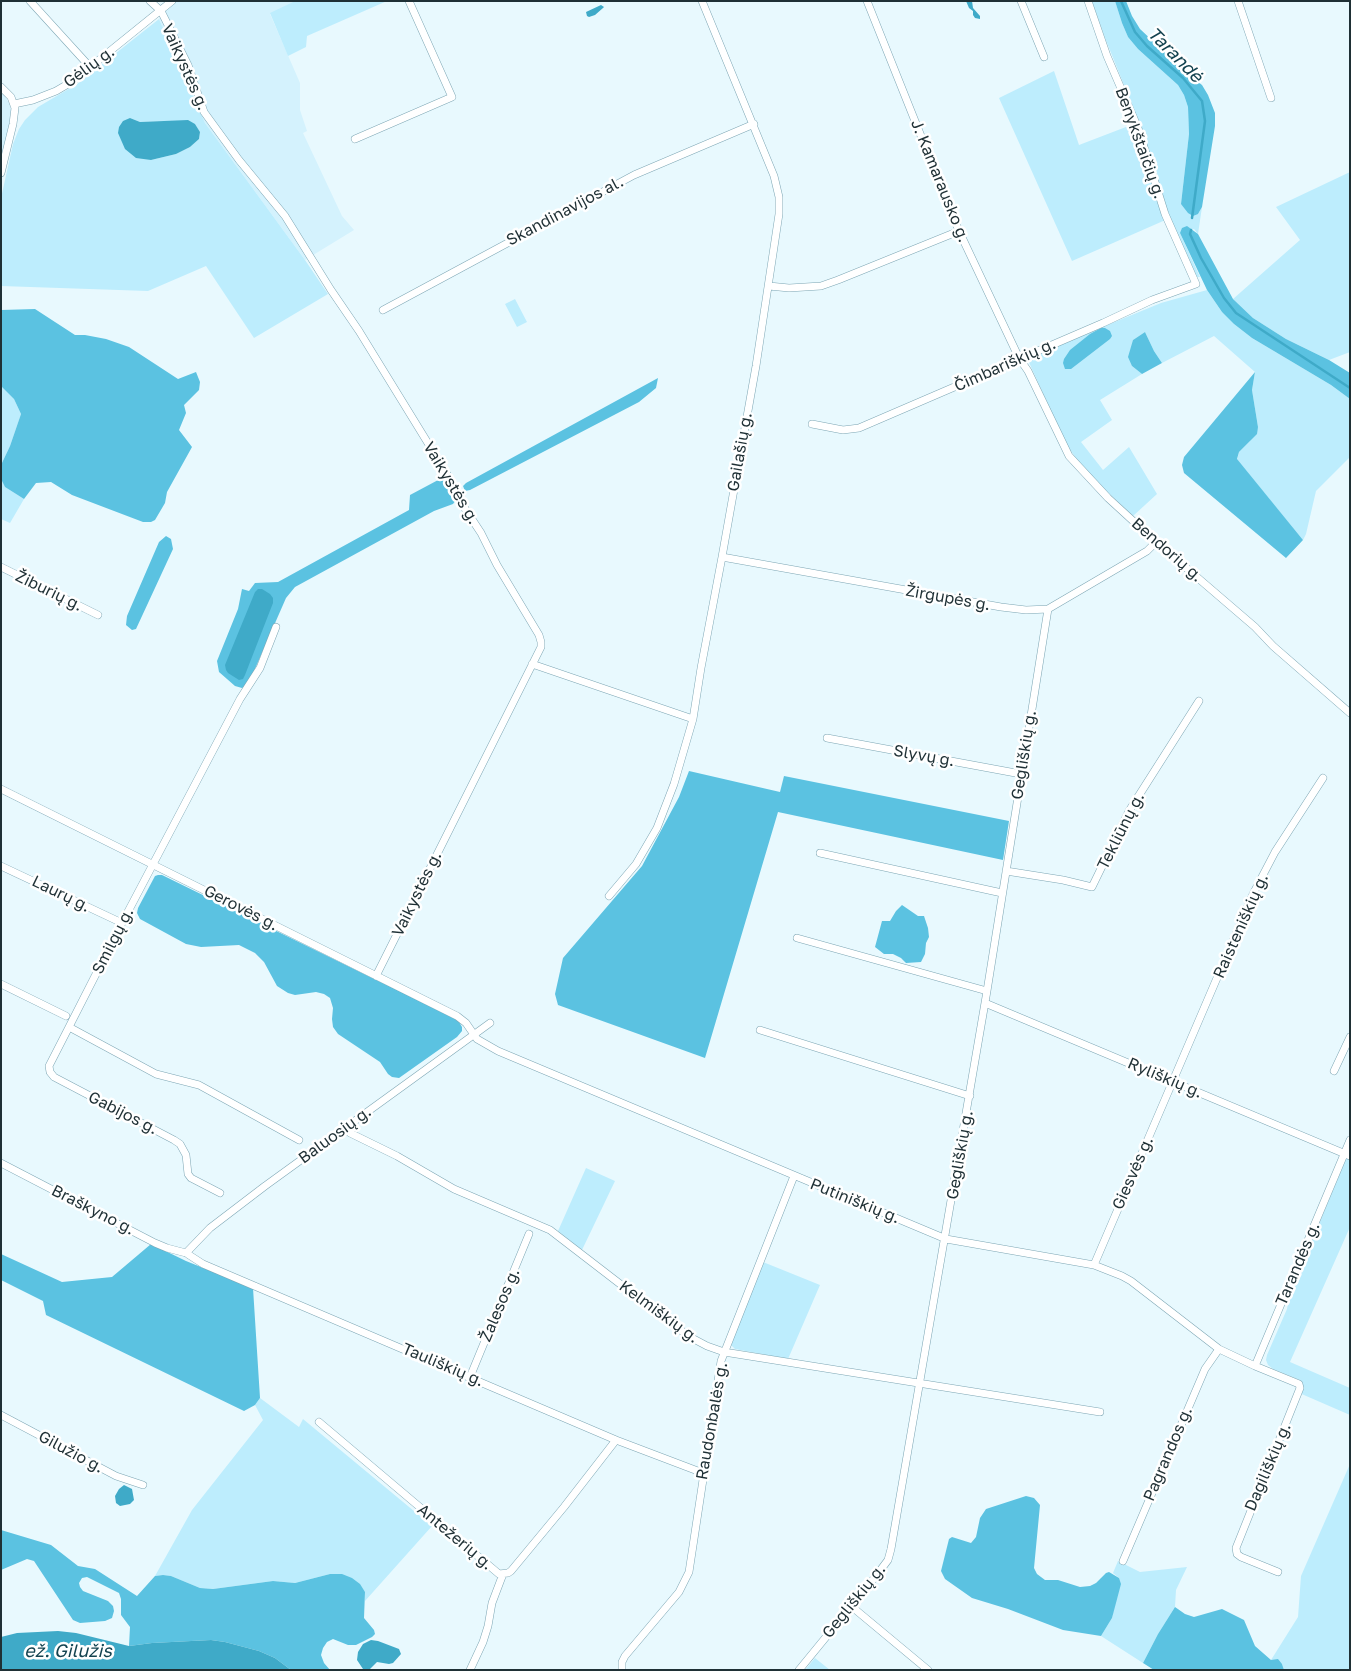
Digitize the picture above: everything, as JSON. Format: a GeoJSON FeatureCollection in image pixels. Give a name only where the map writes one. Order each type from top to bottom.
{"type":"FeatureCollection","features":[{"type":"Feature","properties":{"kind":"street"},"geometry":{"type":"LineString","coordinates":[[30,1],[91,68]]}},
{"type":"Feature","properties":{"kind":"street","name":"Vaikystės g."},"geometry":{"type":"LineString","coordinates":[[150,1],[160,11],[188,65],[204,112],[239,160],[285,216],[330,290],[359,331],[450,479],[460,501],[481,533],[497,565],[539,635],[541,646],[376,976]]}},
{"type":"Feature","properties":{"kind":"street"},"geometry":{"type":"LineString","coordinates":[[355,139],[452,97],[409,1]]}},
{"type":"Feature","properties":{"kind":"street","name":"Gailašių g."},"geometry":{"type":"LineString","coordinates":[[609,896],[636,864],[657,828],[674,784],[693,720],[769,286],[779,214],[779,196],[774,176],[702,1]]}},
{"type":"Feature","properties":{"kind":"street","name":"J. Kamarausko g."},"geometry":{"type":"LineString","coordinates":[[867,1],[959,231],[1019,358]]}},
{"type":"Feature","properties":{"kind":"street"},"geometry":{"type":"LineString","coordinates":[[1021,1],[1044,57]]}},
{"type":"Feature","properties":{"kind":"street","name":"Benykštaičių g."},"geometry":{"type":"LineString","coordinates":[[1088,1],[1108,56],[1138,128],[1165,214],[1196,284]]}},
{"type":"Feature","properties":{"kind":"street"},"geometry":{"type":"LineString","coordinates":[[1238,1],[1272,98]]}},
{"type":"Feature","properties":{"kind":"street","name":"Gėlių g."},"geometry":{"type":"LineString","coordinates":[[14,104],[56,91],[91,68],[171,2]]}},
{"type":"Feature","properties":{"kind":"street"},"geometry":{"type":"LineString","coordinates":[[1,87],[11,96],[14,104],[13,124],[1,173]]}},
{"type":"Feature","properties":{"kind":"street","name":"Skandinavijos al."},"geometry":{"type":"LineString","coordinates":[[382,310],[634,175],[754,124]]}},
{"type":"Feature","properties":{"kind":"street"},"geometry":{"type":"LineString","coordinates":[[769,286],[789,288],[821,286],[959,231]]}},
{"type":"Feature","properties":{"kind":"street","name":"Čimbariškių g."},"geometry":{"type":"LineString","coordinates":[[812,424],[843,430],[859,428],[1152,300],[1196,284]]}},
{"type":"Feature","properties":{"kind":"street","name":"Bendorių g."},"geometry":{"type":"LineString","coordinates":[[1019,358],[1028,371],[1069,456],[1108,498],[1350,713]]}},
{"type":"Feature","properties":{"kind":"street","name":"Žirgupės g."},"geometry":{"type":"LineString","coordinates":[[722,557],[1026,610],[1048,609],[1147,551],[1156,542]]}},
{"type":"Feature","properties":{"kind":"street","name":"Žiburių g."},"geometry":{"type":"LineString","coordinates":[[1,567],[98,615]]}},
{"type":"Feature","properties":{"kind":"street","name":"Gegliškių g."},"geometry":{"type":"LineString","coordinates":[[800,1670],[888,1560],[891,1549],[970,1096],[1048,609]]}},
{"type":"Feature","properties":{"kind":"street","name":"Smilgų g."},"geometry":{"type":"LineString","coordinates":[[69,1027],[240,699],[260,668],[276,627]]}},
{"type":"Feature","properties":{"kind":"street"},"geometry":{"type":"LineString","coordinates":[[532,664],[693,720]]}},
{"type":"Feature","properties":{"kind":"street","name":"Tekliūnų g."},"geometry":{"type":"LineString","coordinates":[[1006,871],[1063,880],[1092,888],[1129,811],[1198,701]]}},
{"type":"Feature","properties":{"kind":"street","name":"Slyvų g."},"geometry":{"type":"LineString","coordinates":[[827,738],[1021,774]]}},
{"type":"Feature","properties":{"kind":"street","name":"Raisteniškių g."},"geometry":{"type":"LineString","coordinates":[[1174,1081],[1252,894],[1275,852],[1323,778]]}},
{"type":"Feature","properties":{"kind":"street","name":"Gerovės g."},"geometry":{"type":"LineString","coordinates":[[1,789],[457,1016],[466,1023],[474,1034]]}},
{"type":"Feature","properties":{"kind":"street"},"geometry":{"type":"LineString","coordinates":[[820,853],[1002,893]]}},
{"type":"Feature","properties":{"kind":"street","name":"Laurų g."},"geometry":{"type":"LineString","coordinates":[[1,866],[122,923]]}},
{"type":"Feature","properties":{"kind":"street"},"geometry":{"type":"LineString","coordinates":[[797,938],[987,992]]}},
{"type":"Feature","properties":{"kind":"street"},"geometry":{"type":"LineString","coordinates":[[1,984],[66,1016]]}},
{"type":"Feature","properties":{"kind":"street","name":"Ryliškių g."},"geometry":{"type":"LineString","coordinates":[[985,1003],[1347,1155]]}},
{"type":"Feature","properties":{"kind":"street","name":"Baluosių g."},"geometry":{"type":"LineString","coordinates":[[186,1252],[210,1228],[344,1128],[490,1023]]}},
{"type":"Feature","properties":{"kind":"street"},"geometry":{"type":"LineString","coordinates":[[69,1027],[156,1074],[199,1085],[299,1140]]}},
{"type":"Feature","properties":{"kind":"street","name":"Gabijos g."},"geometry":{"type":"LineString","coordinates":[[69,1027],[49,1066],[50,1072],[54,1077],[180,1144],[186,1155],[188,1174],[191,1178],[220,1193]]}},
{"type":"Feature","properties":{"kind":"street"},"geometry":{"type":"LineString","coordinates":[[760,1030],[970,1096]]}},
{"type":"Feature","properties":{"kind":"street","name":"Putiniškių g."},"geometry":{"type":"LineString","coordinates":[[474,1034],[482,1042],[498,1051],[946,1239],[1094,1265],[1122,1276],[1218,1349],[1255,1366]]}},
{"type":"Feature","properties":{"kind":"street"},"geometry":{"type":"LineString","coordinates":[[1334,1071],[1350,1037]]}},
{"type":"Feature","properties":{"kind":"street","name":"Giesvės g."},"geometry":{"type":"LineString","coordinates":[[1094,1265],[1174,1081]]}},
{"type":"Feature","properties":{"kind":"street","name":"Kelmiškių g."},"geometry":{"type":"LineString","coordinates":[[344,1128],[454,1189],[550,1230],[690,1337],[707,1346],[724,1352],[1100,1412]]}},
{"type":"Feature","properties":{"kind":"street","name":"Tarandės g."},"geometry":{"type":"LineString","coordinates":[[1255,1366],[1347,1155],[1350,1140]]}},
{"type":"Feature","properties":{"kind":"street","name":"Braškyno g."},"geometry":{"type":"LineString","coordinates":[[1,1163],[155,1243],[186,1252]]}},
{"type":"Feature","properties":{"kind":"street","name":"Raudonbalės g."},"geometry":{"type":"LineString","coordinates":[[622,1670],[622,1662],[625,1656],[679,1592],[689,1572],[719,1366],[794,1176]]}},
{"type":"Feature","properties":{"kind":"street","name":"Žalesos g."},"geometry":{"type":"LineString","coordinates":[[470,1377],[529,1234]]}},
{"type":"Feature","properties":{"kind":"street","name":"Tauliškių g."},"geometry":{"type":"LineString","coordinates":[[186,1252],[203,1264],[616,1440],[703,1473]]}},
{"type":"Feature","properties":{"kind":"street","name":"Pagrandos g."},"geometry":{"type":"LineString","coordinates":[[1122,1561],[1205,1369],[1218,1349]]}},
{"type":"Feature","properties":{"kind":"street","name":"Dagiliškių g."},"geometry":{"type":"LineString","coordinates":[[1255,1366],[1299,1384],[1300,1388],[1236,1548],[1237,1554],[1241,1557],[1278,1572]]}},
{"type":"Feature","properties":{"kind":"street","name":"Gilužio g."},"geometry":{"type":"LineString","coordinates":[[1,1416],[116,1476],[143,1485]]}},
{"type":"Feature","properties":{"kind":"street","name":"Antežerių g."},"geometry":{"type":"LineString","coordinates":[[319,1422],[496,1572],[503,1574],[511,1571],[616,1440]]}},
{"type":"Feature","properties":{"kind":"street"},"geometry":{"type":"LineString","coordinates":[[470,1670],[483,1642],[492,1603],[503,1574]]}},
{"type":"Feature","properties":{"kind":"street"},"geometry":{"type":"LineString","coordinates":[[851,1606],[928,1670]]}},
{"type":"Feature","properties":{"kind":"shaded area"},"geometry":{"type":"Polygon","coordinates":[[[172,1],[295,1],[270,14],[300,83],[300,110],[307,131],[303,133],[342,216],[354,230],[305,260],[205,123],[159,19],[172,1]]]}},
{"type":"Feature","properties":{"kind":"shaded area"},"geometry":{"type":"Polygon","coordinates":[[[295,1],[387,1],[307,36],[306,47],[288,56],[270,13],[295,1]]]}},
{"type":"Feature","properties":{"kind":"shaded area"},"geometry":{"type":"Polygon","coordinates":[[[1092,1],[1115,1],[1128,37],[1138,49],[1178,85],[1184,95],[1188,107],[1189,134],[1181,204],[1198,214],[1202,207],[1198,234],[1194,229],[1180,233],[1200,277],[1197,277],[1170,218],[1072,261],[999,98],[1054,71],[1079,145],[1139,122],[1092,1]]]}},
{"type":"Feature","properties":{"kind":"shaded area"},"geometry":{"type":"Polygon","coordinates":[[[1115,1],[1126,1],[1140,29],[1202,85],[1215,113],[1215,126],[1202,207],[1198,214],[1193,216],[1181,204],[1189,134],[1188,107],[1184,95],[1178,85],[1138,49],[1128,37],[1115,1]]]}},
{"type":"Feature","properties":{"kind":"shaded area"},"geometry":{"type":"Polygon","coordinates":[[[159,19],[205,123],[328,294],[254,338],[206,266],[148,291],[1,286],[1,198],[13,144],[25,120],[38,107],[77,84],[159,19]],[[130,118],[151,160],[176,154],[190,147],[199,139],[200,132],[195,124],[169,121],[140,122],[130,118]]]}},
{"type":"Feature","properties":{"kind":"shaded area"},"geometry":{"type":"Polygon","coordinates":[[[1,91],[10,104],[11,119],[1,161],[1,91]]]}},
{"type":"Feature","properties":{"kind":"shaded area"},"geometry":{"type":"Polygon","coordinates":[[[1350,172],[1350,352],[1329,360],[1286,339],[1253,318],[1233,299],[1300,240],[1276,207],[1350,172]]]}},
{"type":"Feature","properties":{"kind":"shaded area"},"geometry":{"type":"Polygon","coordinates":[[[1187,226],[1198,234],[1233,299],[1253,318],[1286,339],[1329,360],[1350,373],[1350,399],[1331,385],[1252,338],[1222,312],[1207,290],[1180,233],[1182,228],[1187,226]]]}},
{"type":"Feature","properties":{"kind":"shaded area"},"geometry":{"type":"Polygon","coordinates":[[[1207,290],[1222,312],[1252,338],[1331,385],[1350,399],[1350,457],[1316,491],[1303,540],[1237,460],[1239,452],[1250,441],[1258,427],[1252,390],[1255,372],[1214,336],[1162,363],[1145,332],[1133,340],[1132,366],[1142,374],[1100,400],[1112,420],[1081,442],[1103,470],[1129,447],[1157,494],[1133,516],[1097,482],[1066,444],[1027,358],[1161,303],[1207,290]]]}},
{"type":"Feature","properties":{"kind":"shaded area"},"geometry":{"type":"Polygon","coordinates":[[[515,299],[527,322],[517,327],[505,304],[515,299]]]}},
{"type":"Feature","properties":{"kind":"shaded area"},"geometry":{"type":"Polygon","coordinates":[[[35,309],[75,335],[106,339],[129,347],[178,379],[196,372],[200,382],[199,390],[184,405],[186,413],[179,430],[192,447],[167,492],[165,503],[155,520],[143,522],[72,495],[51,482],[36,483],[24,499],[5,487],[1,479],[1,465],[21,414],[14,399],[1,386],[1,310],[35,309]]]}},
{"type":"Feature","properties":{"kind":"shaded area"},"geometry":{"type":"Polygon","coordinates":[[[1101,328],[1110,331],[1112,336],[1110,339],[1071,369],[1065,369],[1064,359],[1070,350],[1101,328]]]}},
{"type":"Feature","properties":{"kind":"shaded area"},"geometry":{"type":"Polygon","coordinates":[[[1145,332],[1162,363],[1142,374],[1132,366],[1128,357],[1133,340],[1145,332]]]}},
{"type":"Feature","properties":{"kind":"shaded area"},"geometry":{"type":"Polygon","coordinates":[[[1255,372],[1252,390],[1258,427],[1257,434],[1239,452],[1237,459],[1303,540],[1286,558],[1184,473],[1182,465],[1184,457],[1255,372]]]}},
{"type":"Feature","properties":{"kind":"shaded area"},"geometry":{"type":"Polygon","coordinates":[[[658,378],[656,388],[639,402],[465,491],[463,486],[466,483],[658,378]]]}},
{"type":"Feature","properties":{"kind":"shaded area"},"geometry":{"type":"Polygon","coordinates":[[[1,386],[14,399],[21,414],[1,465],[1,386]]]}},
{"type":"Feature","properties":{"kind":"shaded area"},"geometry":{"type":"Polygon","coordinates":[[[1,479],[5,487],[24,499],[10,523],[1,519],[1,479]]]}},
{"type":"Feature","properties":{"kind":"shaded area"},"geometry":{"type":"Polygon","coordinates":[[[440,479],[446,481],[456,500],[453,504],[434,511],[295,587],[286,598],[246,686],[242,688],[235,686],[219,672],[217,661],[238,609],[242,589],[249,591],[255,583],[278,582],[409,510],[410,495],[440,479]]]}},
{"type":"Feature","properties":{"kind":"shaded area"},"geometry":{"type":"Polygon","coordinates":[[[166,536],[171,539],[173,549],[136,629],[132,630],[126,625],[127,616],[159,542],[166,536]]]}},
{"type":"Feature","properties":{"kind":"shaded area"},"geometry":{"type":"Polygon","coordinates":[[[689,771],[780,792],[784,776],[1009,821],[1003,860],[778,812],[705,1058],[558,1005],[555,994],[563,958],[642,866],[679,797],[689,771]]]}},
{"type":"Feature","properties":{"kind":"shaded area"},"geometry":{"type":"Polygon","coordinates":[[[162,875],[458,1020],[462,1031],[457,1037],[399,1078],[392,1077],[380,1062],[338,1034],[333,1027],[333,1008],[330,998],[324,994],[316,992],[295,995],[288,993],[277,986],[264,962],[255,953],[239,945],[201,947],[186,944],[140,919],[137,913],[138,908],[155,876],[162,875]]]}},
{"type":"Feature","properties":{"kind":"shaded area"},"geometry":{"type":"Polygon","coordinates":[[[902,905],[918,916],[924,916],[928,928],[929,937],[921,962],[906,963],[901,958],[893,954],[884,954],[875,947],[882,921],[890,921],[902,905]]]}},
{"type":"Feature","properties":{"kind":"shaded area"},"geometry":{"type":"Polygon","coordinates":[[[1350,1149],[1350,1227],[1290,1362],[1350,1388],[1350,1415],[1297,1392],[1300,1380],[1273,1369],[1266,1360],[1287,1309],[1290,1294],[1350,1149]]]}},
{"type":"Feature","properties":{"kind":"shaded area"},"geometry":{"type":"Polygon","coordinates":[[[586,1168],[615,1181],[582,1250],[558,1231],[586,1168]]]}},
{"type":"Feature","properties":{"kind":"shaded area"},"geometry":{"type":"Polygon","coordinates":[[[151,1244],[186,1261],[253,1288],[260,1398],[255,1405],[244,1411],[46,1315],[43,1301],[1,1280],[1,1254],[62,1282],[112,1277],[151,1244]]]}},
{"type":"Feature","properties":{"kind":"shaded area"},"geometry":{"type":"Polygon","coordinates":[[[763,1262],[820,1285],[788,1359],[735,1349],[731,1345],[763,1262]]]}},
{"type":"Feature","properties":{"kind":"shaded area"},"geometry":{"type":"Polygon","coordinates":[[[260,1398],[299,1427],[303,1419],[432,1526],[365,1601],[365,1592],[330,1574],[295,1583],[273,1581],[213,1589],[200,1588],[171,1576],[155,1576],[192,1510],[263,1420],[255,1405],[260,1398]]]}},
{"type":"Feature","properties":{"kind":"shaded area"},"geometry":{"type":"Polygon","coordinates":[[[1350,1464],[1350,1670],[1284,1670],[1282,1664],[1271,1660],[1298,1617],[1301,1576],[1350,1464]]]}},
{"type":"Feature","properties":{"kind":"shaded area"},"geometry":{"type":"Polygon","coordinates":[[[1026,1496],[1034,1498],[1040,1505],[1034,1568],[1037,1574],[1045,1580],[1058,1580],[1080,1587],[1096,1583],[1109,1572],[1119,1578],[1121,1584],[1112,1618],[1101,1636],[1063,1630],[1008,1609],[972,1598],[945,1579],[941,1571],[949,1539],[952,1537],[971,1543],[976,1537],[980,1518],[986,1509],[1026,1496]]]}},
{"type":"Feature","properties":{"kind":"shaded area"},"geometry":{"type":"Polygon","coordinates":[[[1,1530],[51,1545],[78,1566],[95,1569],[137,1596],[155,1576],[163,1575],[171,1576],[200,1588],[213,1589],[273,1581],[295,1583],[330,1574],[342,1574],[360,1584],[365,1592],[364,1618],[375,1634],[356,1645],[348,1645],[333,1639],[327,1642],[321,1655],[324,1663],[330,1670],[291,1670],[275,1658],[259,1651],[211,1640],[129,1646],[130,1627],[121,1615],[119,1593],[87,1577],[82,1578],[79,1583],[83,1591],[108,1601],[113,1606],[114,1611],[112,1618],[105,1621],[80,1623],[73,1620],[34,1561],[27,1559],[1,1570],[1,1530]]]}},
{"type":"Feature","properties":{"kind":"shaded area"},"geometry":{"type":"Polygon","coordinates":[[[1118,1561],[1140,1572],[1187,1567],[1176,1590],[1175,1607],[1143,1663],[1101,1636],[1112,1618],[1119,1578],[1113,1573],[1118,1561]]]}},
{"type":"Feature","properties":{"kind":"shaded area"},"geometry":{"type":"Polygon","coordinates":[[[1175,1607],[1185,1614],[1194,1617],[1222,1609],[1244,1620],[1255,1646],[1271,1660],[1278,1659],[1284,1670],[1154,1670],[1143,1663],[1175,1607]]]}},
{"type":"Feature","properties":{"kind":"shaded area"},"geometry":{"type":"Polygon","coordinates":[[[815,1658],[830,1670],[805,1670],[815,1658]]]}},
{"type":"Feature","properties":{"kind":"water"},"geometry":{"type":"Polygon","coordinates":[[[966,1],[972,1],[973,8],[980,16],[980,19],[975,18],[973,11],[969,8],[966,1]]]}},
{"type":"Feature","properties":{"kind":"water"},"geometry":{"type":"Polygon","coordinates":[[[601,5],[604,7],[595,15],[587,16],[586,12],[601,5]]]}},
{"type":"Feature","properties":{"kind":"water"},"geometry":{"type":"Polygon","coordinates":[[[130,118],[140,122],[188,120],[195,124],[200,132],[199,139],[190,147],[176,154],[151,160],[136,158],[125,149],[118,133],[123,121],[130,118]]]}},
{"type":"Feature","properties":{"kind":"water"},"geometry":{"type":"Polygon","coordinates":[[[258,589],[262,589],[270,594],[273,598],[273,603],[245,675],[243,679],[239,680],[228,673],[225,665],[255,592],[258,589]]]}},
{"type":"Feature","properties":{"kind":"water"},"geometry":{"type":"Polygon","coordinates":[[[124,1485],[132,1489],[134,1500],[130,1504],[120,1506],[116,1503],[115,1496],[124,1485]]]}},
{"type":"Feature","properties":{"kind":"water","name":"ež. Gilužis"},"geometry":{"type":"Polygon","coordinates":[[[58,1631],[76,1633],[129,1646],[211,1640],[225,1642],[259,1651],[275,1658],[291,1670],[1,1670],[1,1637],[17,1633],[58,1631]]]}},
{"type":"Feature","properties":{"kind":"water"},"geometry":{"type":"Polygon","coordinates":[[[371,1640],[399,1649],[401,1654],[393,1663],[377,1662],[369,1670],[363,1669],[357,1660],[358,1652],[363,1644],[371,1640]]]}},
{"type":"Feature","properties":{"kind":"waterway","name":"Tarandė"},"geometry":{"type":"LineString","coordinates":[[1121,1],[1135,32],[1147,46],[1183,78],[1202,101],[1205,121],[1192,218]]}},
{"type":"Feature","properties":{"kind":"waterway","name":"Tarandė"},"geometry":{"type":"LineString","coordinates":[[1191,230],[1190,234],[1201,258],[1224,298],[1236,313],[1350,388]]}}]}
